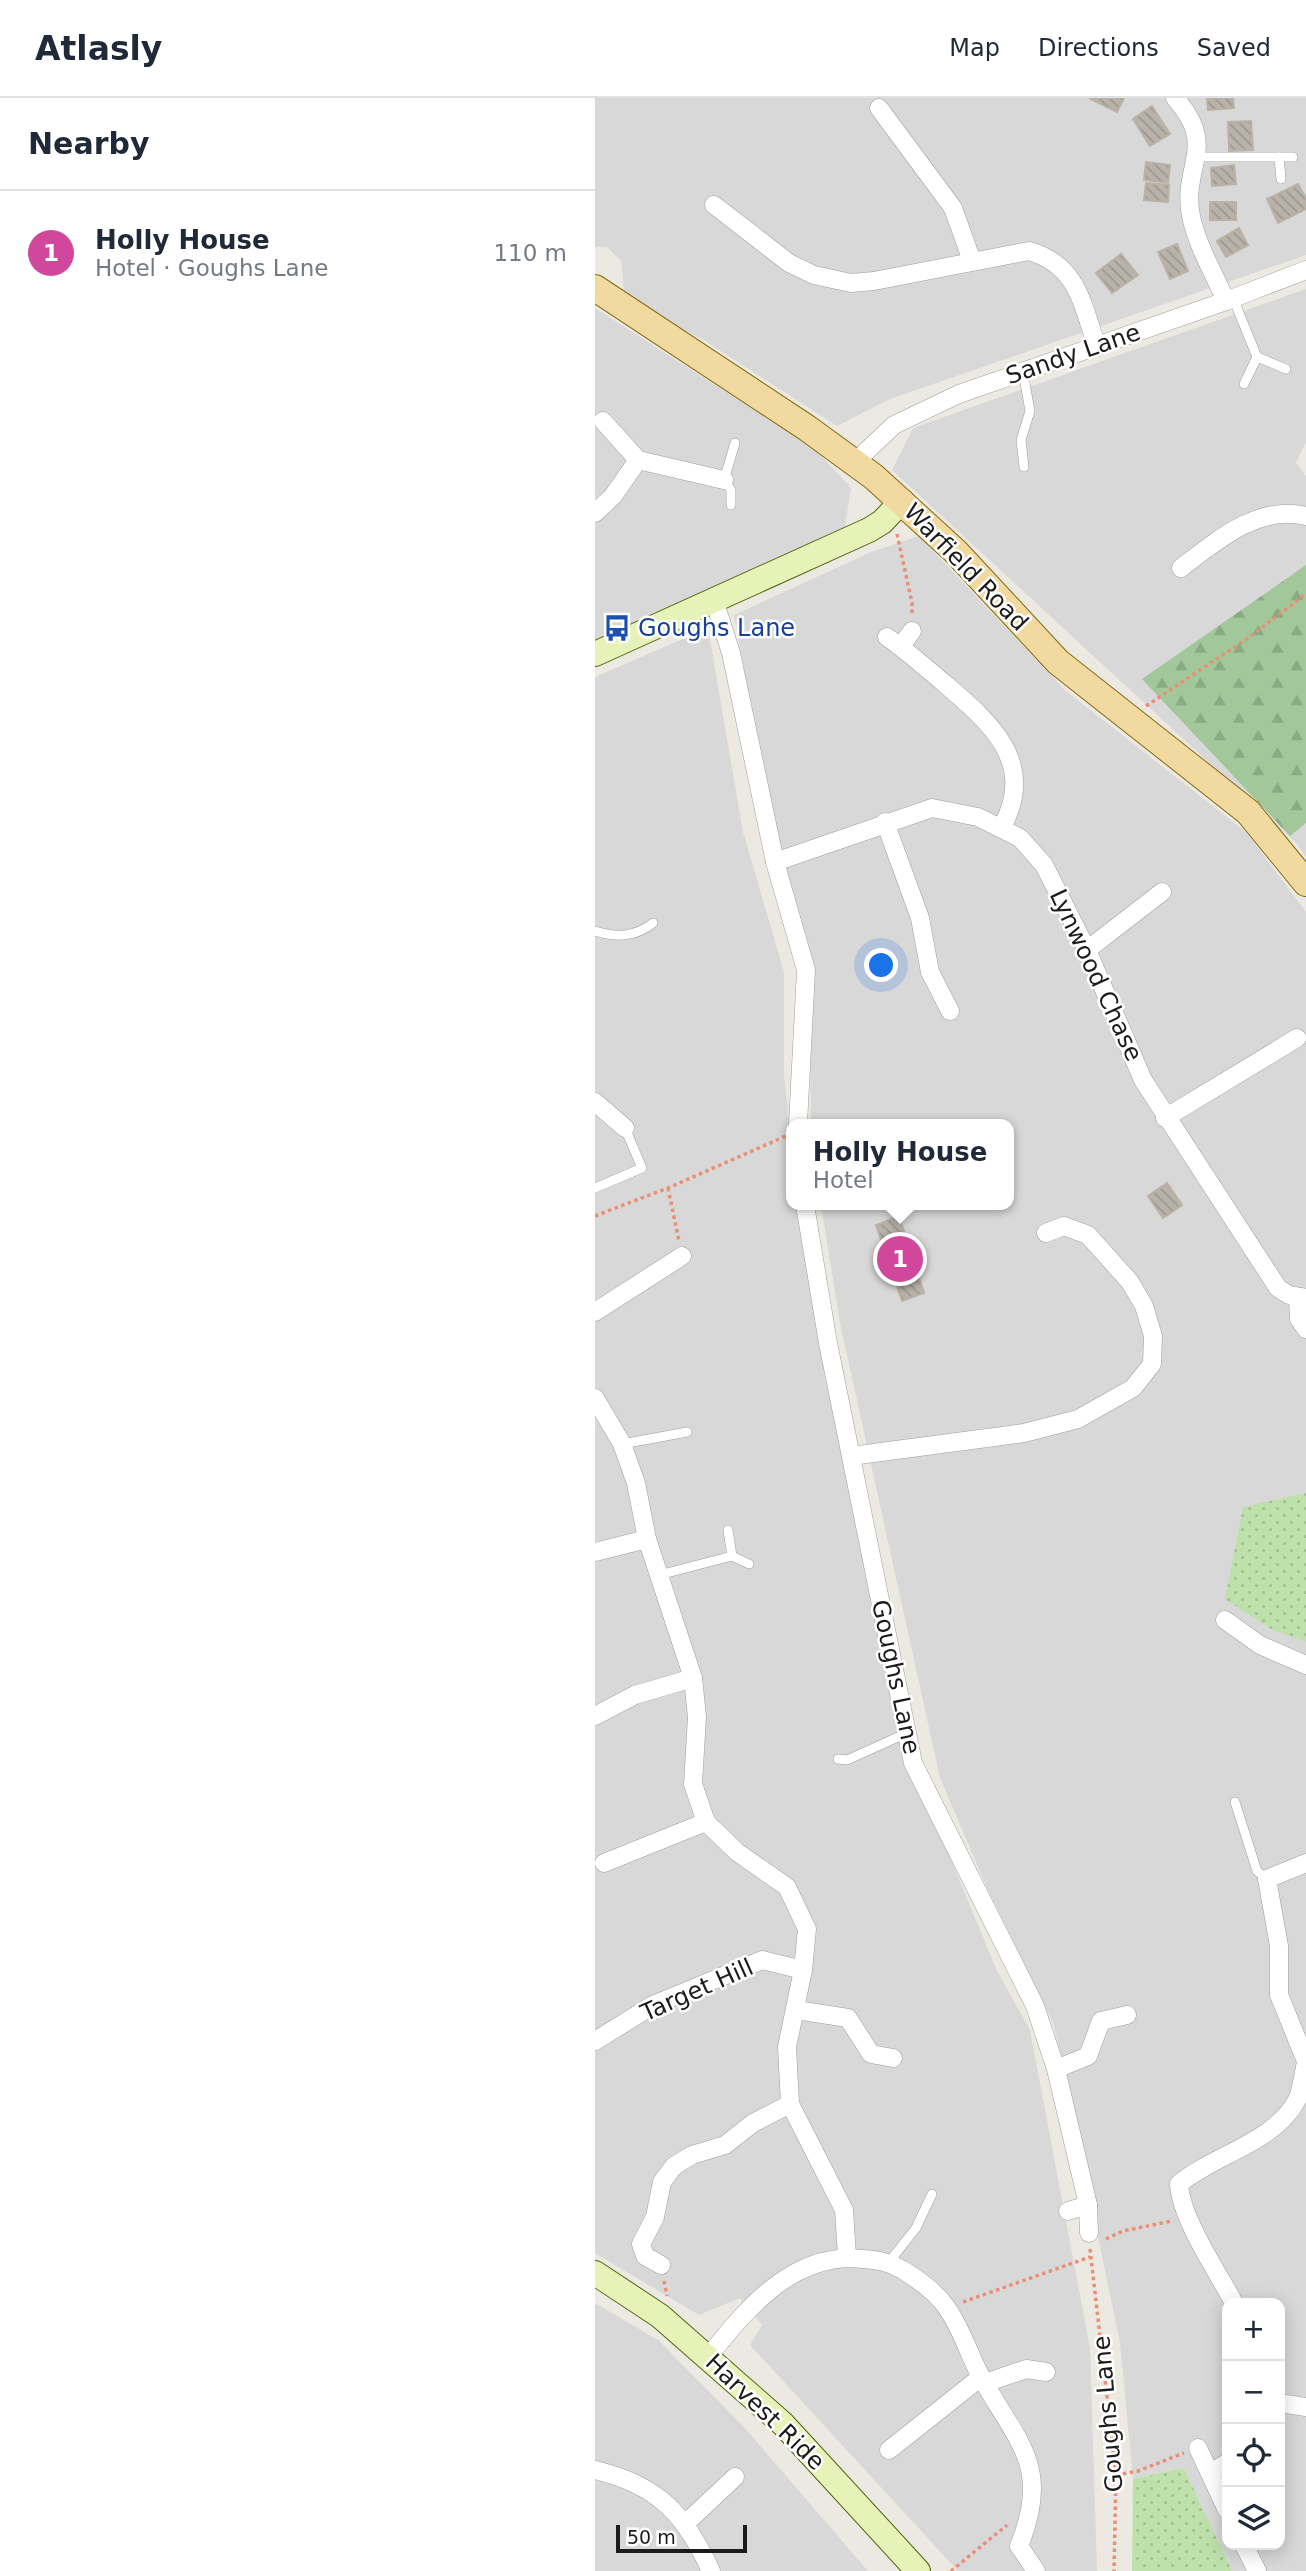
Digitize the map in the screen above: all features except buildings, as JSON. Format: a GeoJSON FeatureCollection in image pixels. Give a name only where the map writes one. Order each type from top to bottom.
{"type":"FeatureCollection","features":[{"type":"Feature","properties":{"kind":"main road","name":"Warfield Road"},"geometry":{"type":"LineString","coordinates":[[595,288],[855,462],[902,501],[956,552],[1058,662],[1248,812],[1306,883]]}},
{"type":"Feature","properties":{"kind":"street"},"geometry":{"type":"LineString","coordinates":[[1175,98],[1194,121],[1198,146],[1190,198],[1191,217],[1229,300]]}},
{"type":"Feature","properties":{"kind":"street"},"geometry":{"type":"LineString","coordinates":[[879,108],[953,208],[972,261]]}},
{"type":"Feature","properties":{"kind":"street"},"geometry":{"type":"LineString","coordinates":[[714,205],[789,263],[835,280],[874,281],[1028,251],[1058,263],[1079,294],[1097,347]]}},
{"type":"Feature","properties":{"kind":"street","name":"Sandy Lane"},"geometry":{"type":"LineString","coordinates":[[855,462],[894,425],[912,414],[1306,270]]}},
{"type":"Feature","properties":{"kind":"street"},"geometry":{"type":"LineString","coordinates":[[603,421],[638,460],[724,480]]}},
{"type":"Feature","properties":{"kind":"street"},"geometry":{"type":"LineString","coordinates":[[595,513],[613,496],[638,460]]}},
{"type":"Feature","properties":{"kind":"street"},"geometry":{"type":"LineString","coordinates":[[595,654],[869,530],[882,522],[902,501]]}},
{"type":"Feature","properties":{"kind":"street"},"geometry":{"type":"LineString","coordinates":[[1181,568],[1231,533],[1266,514],[1289,512],[1306,516]]}},
{"type":"Feature","properties":{"kind":"street"},"geometry":{"type":"LineString","coordinates":[[714,600],[731,653],[775,862],[806,970],[798,1119]]}},
{"type":"Feature","properties":{"kind":"street"},"geometry":{"type":"LineString","coordinates":[[912,631],[894,642],[985,718],[1009,752],[1016,785],[1013,804],[1002,827]]}},
{"type":"Feature","properties":{"kind":"street","name":"Lynwood Chase"},"geometry":{"type":"LineString","coordinates":[[775,862],[932,808],[978,817],[1020,838],[1044,865],[1087,950],[1143,1080],[1165,1118],[1278,1288],[1302,1298],[1299,1319],[1306,1329]]}},
{"type":"Feature","properties":{"kind":"street"},"geometry":{"type":"LineString","coordinates":[[885,822],[920,918],[930,972],[950,1011]]}},
{"type":"Feature","properties":{"kind":"street"},"geometry":{"type":"LineString","coordinates":[[1087,950],[1162,892]]}},
{"type":"Feature","properties":{"kind":"street"},"geometry":{"type":"LineString","coordinates":[[1165,1118],[1301,1038]]}},
{"type":"Feature","properties":{"kind":"street"},"geometry":{"type":"LineString","coordinates":[[595,1102],[625,1128]]}},
{"type":"Feature","properties":{"kind":"street","name":"Goughs Lane"},"geometry":{"type":"LineString","coordinates":[[806,1210],[851,1455],[913,1763],[1035,2006],[1056,2068],[1093,2237]]}},
{"type":"Feature","properties":{"kind":"street"},"geometry":{"type":"LineString","coordinates":[[851,1455],[1024,1433],[1078,1419],[1133,1388],[1152,1364],[1153,1336],[1144,1306],[1130,1282],[1088,1234],[1064,1226],[1046,1233]]}},
{"type":"Feature","properties":{"kind":"street"},"geometry":{"type":"LineString","coordinates":[[595,1312],[683,1256]]}},
{"type":"Feature","properties":{"kind":"street"},"geometry":{"type":"LineString","coordinates":[[595,1398],[622,1444],[636,1483],[647,1539],[693,1678],[697,1717],[693,1784],[706,1822],[737,1852],[787,1887],[807,1929],[803,1970],[787,2047],[790,2104],[844,2210],[847,2257]]}},
{"type":"Feature","properties":{"kind":"street"},"geometry":{"type":"LineString","coordinates":[[595,1552],[647,1539]]}},
{"type":"Feature","properties":{"kind":"street"},"geometry":{"type":"LineString","coordinates":[[1225,1620],[1260,1645],[1306,1665]]}},
{"type":"Feature","properties":{"kind":"street"},"geometry":{"type":"LineString","coordinates":[[595,1716],[635,1695],[693,1678]]}},
{"type":"Feature","properties":{"kind":"street"},"geometry":{"type":"LineString","coordinates":[[604,1863],[706,1822]]}},
{"type":"Feature","properties":{"kind":"street"},"geometry":{"type":"LineString","coordinates":[[1231,2298],[1188,2214],[1180,2196],[1179,2184],[1195,2170],[1243,2147],[1285,2118],[1298,2098],[1306,2062],[1279,1995],[1279,1946],[1267,1879],[1306,1863]]}},
{"type":"Feature","properties":{"kind":"street","name":"Target Hill"},"geometry":{"type":"LineString","coordinates":[[595,2041],[653,2005],[762,1960],[803,1970]]}},
{"type":"Feature","properties":{"kind":"street"},"geometry":{"type":"LineString","coordinates":[[796,2011],[848,2018],[871,2054],[893,2058]]}},
{"type":"Feature","properties":{"kind":"street"},"geometry":{"type":"LineString","coordinates":[[1056,2068],[1089,2056],[1101,2021],[1127,2015]]}},
{"type":"Feature","properties":{"kind":"street"},"geometry":{"type":"LineString","coordinates":[[661,2266],[645,2256],[641,2244],[655,2217],[662,2182],[674,2166],[692,2155],[725,2145],[753,2123],[790,2104]]}},
{"type":"Feature","properties":{"kind":"street"},"geometry":{"type":"LineString","coordinates":[[1068,2211],[1088,2205]]}},
{"type":"Feature","properties":{"kind":"street"},"geometry":{"type":"LineString","coordinates":[[708,2357],[743,2315],[780,2282],[813,2263],[847,2257],[888,2262],[924,2283],[947,2308],[983,2380],[1030,2463],[1033,2504],[1019,2546],[1036,2571]]}},
{"type":"Feature","properties":{"kind":"street","name":"Harvest Ride"},"geometry":{"type":"LineString","coordinates":[[595,2273],[660,2316],[783,2424],[914,2570]]}},
{"type":"Feature","properties":{"kind":"street"},"geometry":{"type":"LineString","coordinates":[[889,2451],[983,2380],[1026,2369],[1046,2372]]}},
{"type":"Feature","properties":{"kind":"street"},"geometry":{"type":"LineString","coordinates":[[1285,2404],[1306,2407]]}},
{"type":"Feature","properties":{"kind":"street"},"geometry":{"type":"LineString","coordinates":[[1198,2448],[1222,2499]]}},
{"type":"Feature","properties":{"kind":"street"},"geometry":{"type":"LineString","coordinates":[[1210,2473],[1222,2466]]}},
{"type":"Feature","properties":{"kind":"street"},"geometry":{"type":"LineString","coordinates":[[595,2470],[632,2482],[664,2501],[686,2523],[711,2571]]}},
{"type":"Feature","properties":{"kind":"street"},"geometry":{"type":"LineString","coordinates":[[686,2523],[735,2477]]}},
{"type":"Feature","properties":{"kind":"street"},"geometry":{"type":"LineString","coordinates":[[1246,2550],[1257,2571]]}},
{"type":"Feature","properties":{"kind":"lane"},"geometry":{"type":"LineString","coordinates":[[1196,157],[1293,157]]}},
{"type":"Feature","properties":{"kind":"lane"},"geometry":{"type":"LineString","coordinates":[[1279,157],[1281,179]]}},
{"type":"Feature","properties":{"kind":"lane"},"geometry":{"type":"LineString","coordinates":[[1229,300],[1257,357],[1286,369]]}},
{"type":"Feature","properties":{"kind":"lane"},"geometry":{"type":"LineString","coordinates":[[1244,384],[1257,357]]}},
{"type":"Feature","properties":{"kind":"lane"},"geometry":{"type":"LineString","coordinates":[[1023,372],[1030,411],[1021,440],[1024,467]]}},
{"type":"Feature","properties":{"kind":"lane"},"geometry":{"type":"LineString","coordinates":[[731,505],[731,490],[724,480],[735,443]]}},
{"type":"Feature","properties":{"kind":"lane"},"geometry":{"type":"LineString","coordinates":[[595,931],[606,935],[639,933],[653,923]]}},
{"type":"Feature","properties":{"kind":"lane"},"geometry":{"type":"LineString","coordinates":[[595,1188],[642,1168],[625,1128]]}},
{"type":"Feature","properties":{"kind":"lane"},"geometry":{"type":"LineString","coordinates":[[622,1444],[687,1432]]}},
{"type":"Feature","properties":{"kind":"lane"},"geometry":{"type":"LineString","coordinates":[[728,1530],[731,1556]]}},
{"type":"Feature","properties":{"kind":"lane"},"geometry":{"type":"LineString","coordinates":[[659,1575],[731,1556],[749,1564]]}},
{"type":"Feature","properties":{"kind":"lane"},"geometry":{"type":"LineString","coordinates":[[838,1759],[847,1760],[907,1733]]}},
{"type":"Feature","properties":{"kind":"lane"},"geometry":{"type":"LineString","coordinates":[[1235,1802],[1257,1871],[1267,1879]]}},
{"type":"Feature","properties":{"kind":"lane"},"geometry":{"type":"LineString","coordinates":[[888,2262],[916,2228],[932,2194]]}},
{"type":"Feature","properties":{"kind":"path"},"geometry":{"type":"LineString","coordinates":[[895,527],[912,603],[912,631]]}},
{"type":"Feature","properties":{"kind":"path"},"geometry":{"type":"LineString","coordinates":[[1130,717],[1248,638],[1306,594]]}},
{"type":"Feature","properties":{"kind":"path"},"geometry":{"type":"LineString","coordinates":[[595,1216],[668,1188],[786,1137]]}},
{"type":"Feature","properties":{"kind":"path"},"geometry":{"type":"LineString","coordinates":[[668,1188],[683,1256]]}},
{"type":"Feature","properties":{"kind":"path"},"geometry":{"type":"LineString","coordinates":[[1093,2237],[1174,2220]]}},
{"type":"Feature","properties":{"kind":"path","name":"Goughs Lane"},"geometry":{"type":"LineString","coordinates":[[947,2308],[1090,2257],[1097,2288],[1116,2475],[1114,2571]]}},
{"type":"Feature","properties":{"kind":"path"},"geometry":{"type":"LineString","coordinates":[[1116,2475],[1148,2468],[1198,2448]]}},
{"type":"Feature","properties":{"kind":"path"},"geometry":{"type":"LineString","coordinates":[[951,2571],[1033,2504]]}},
{"type":"Feature","properties":{"kind":"shaded area"},"geometry":{"type":"Polygon","coordinates":[[[595,98],[1306,98],[1306,255],[890,399],[837,426],[702,339],[625,300],[621,261],[607,247],[595,247],[595,98]]]}},
{"type":"Feature","properties":{"kind":"shaded area"},"geometry":{"type":"Polygon","coordinates":[[[1306,289],[1306,442],[1296,463],[1306,476],[1306,857],[1297,844],[892,470],[913,428],[1306,289]]]}},
{"type":"Feature","properties":{"kind":"shaded area"},"geometry":{"type":"Polygon","coordinates":[[[595,308],[816,450],[851,488],[845,527],[595,640],[595,308]]]}},
{"type":"Feature","properties":{"kind":"shaded area"},"geometry":{"type":"Polygon","coordinates":[[[919,536],[1066,691],[1247,833],[1306,912],[1306,2571],[1232,2571],[1222,2550],[1285,2550],[1285,2298],[1222,2298],[1222,2550],[1184,2468],[1133,2479],[1120,2343],[1054,2025],[988,1890],[940,1778],[840,1323],[822,1210],[1014,1210],[1014,1119],[811,1119],[809,955],[774,829],[734,615],[871,552],[919,536]]]}},
{"type":"Feature","properties":{"kind":"shaded area"},"geometry":{"type":"Polygon","coordinates":[[[708,628],[743,832],[784,972],[784,1075],[789,1119],[786,1119],[786,1210],[800,1210],[825,1379],[925,1797],[997,1971],[1030,2030],[1090,2348],[1097,2571],[958,2571],[750,2345],[762,2325],[740,2298],[699,2315],[595,2253],[595,677],[708,628]]]}},
{"type":"Feature","properties":{"kind":"shaded area"},"geometry":{"type":"Polygon","coordinates":[[[595,2303],[658,2340],[744,2427],[868,2571],[595,2571],[595,2303]]]}},
{"type":"Feature","properties":{"kind":"green space"},"geometry":{"type":"Polygon","coordinates":[[[1306,565],[1306,823],[1290,836],[1142,679],[1306,565]]]}},
{"type":"Feature","properties":{"kind":"green space"},"geometry":{"type":"Polygon","coordinates":[[[1306,1493],[1306,1642],[1271,1629],[1225,1599],[1243,1507],[1306,1493]]]}},
{"type":"Feature","properties":{"kind":"green space"},"geometry":{"type":"Polygon","coordinates":[[[1184,2468],[1232,2571],[1132,2571],[1133,2479],[1184,2468]]]}},
{"type":"Feature","properties":{"kind":"place","name":"Goughs Lane"},"geometry":{"type":"Point","coordinates":[617,628]}},
{"type":"Feature","properties":{"kind":"place","name":"Holly House"},"geometry":{"type":"Point","coordinates":[900,1259]}}]}
